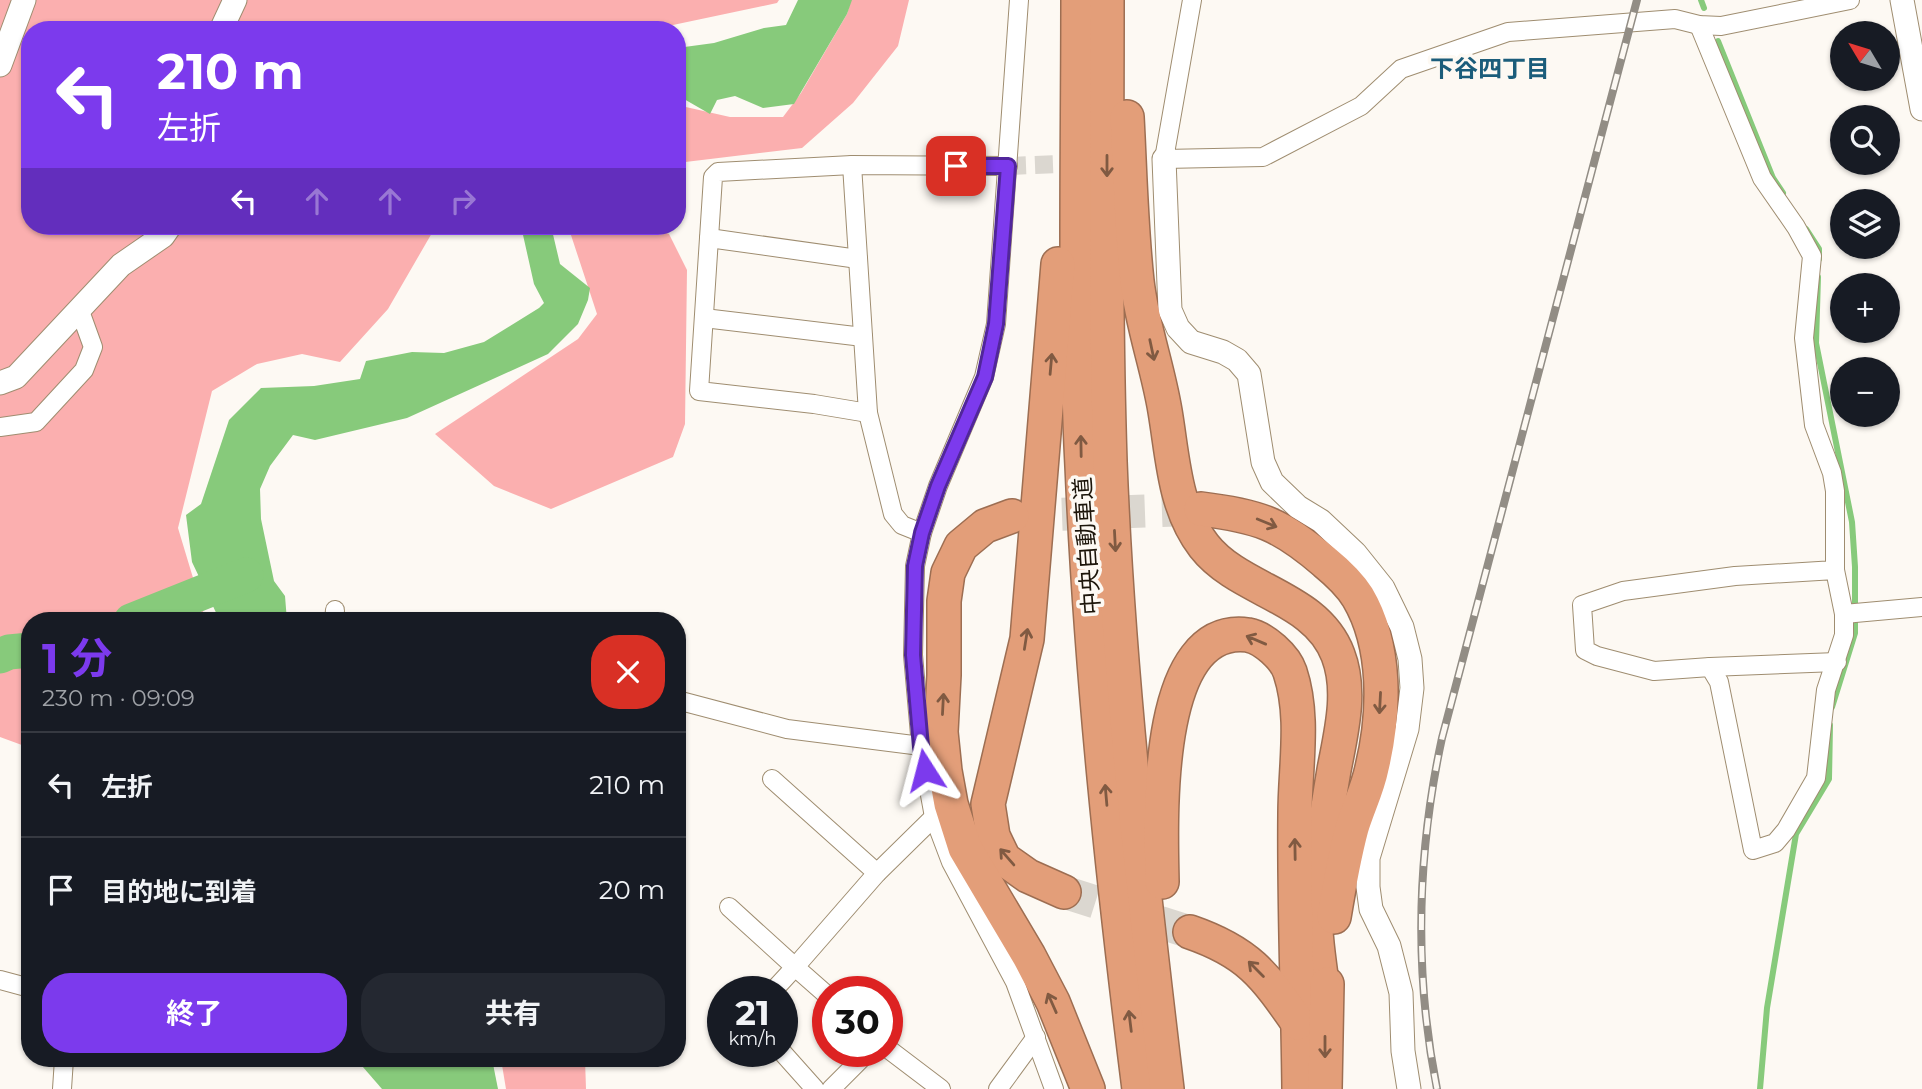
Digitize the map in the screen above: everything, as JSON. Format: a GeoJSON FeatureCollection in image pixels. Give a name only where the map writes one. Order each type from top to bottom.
{"type":"FeatureCollection","features":[{"type":"Feature","properties":{"kind":"highway"},"geometry":{"type":"LineString","coordinates":[[1065,892],[1028,876],[1004,859],[993,836],[988,804],[1027,639],[1078,0]]}},
{"type":"Feature","properties":{"kind":"highway","name":"中央自動車道"},"geometry":{"type":"LineString","coordinates":[[1078,0],[1078,317],[1082,466],[1094,666],[1114,892],[1139,1089]]}},
{"type":"Feature","properties":{"kind":"highway","name":"中央自動車道"},"geometry":{"type":"LineString","coordinates":[[1107,0],[1107,316],[1112,489],[1122,663],[1140,861],[1167,1089]]}},
{"type":"Feature","properties":{"kind":"highway"},"geometry":{"type":"LineString","coordinates":[[1122,0],[1137,283],[1165,410],[1181,503],[1192,530],[1207,550],[1242,577],[1293,605],[1327,636],[1338,653],[1344,674],[1345,696],[1341,732],[1316,899],[1312,1015]]}},
{"type":"Feature","properties":{"kind":"highway"},"geometry":{"type":"LineString","coordinates":[[1201,509],[1234,513],[1270,523],[1300,541],[1333,569],[1357,596],[1377,653],[1381,686],[1372,769],[1344,861],[1299,1089]]}},
{"type":"Feature","properties":{"kind":"highway"},"geometry":{"type":"LineString","coordinates":[[1012,516],[985,526],[961,546],[948,573],[944,601],[941,732],[945,771],[951,804],[965,848],[1053,1002],[1088,1089]]}},
{"type":"Feature","properties":{"kind":"highway"},"geometry":{"type":"LineString","coordinates":[[1178,1089],[1175,1030],[1164,950],[1161,819],[1168,732],[1182,678],[1197,653],[1210,641],[1223,636],[1252,636],[1271,647],[1289,668],[1298,702],[1295,815],[1312,1015],[1325,1089]]}},
{"type":"Feature","properties":{"kind":"highway"},"geometry":{"type":"LineString","coordinates":[[1190,932],[1215,941],[1243,957],[1271,984],[1312,1015]]}},
{"type":"Feature","properties":{"kind":"street"},"geometry":{"type":"LineString","coordinates":[[0,65],[23,0]]}},
{"type":"Feature","properties":{"kind":"street"},"geometry":{"type":"LineString","coordinates":[[225,21],[235,0]]}},
{"type":"Feature","properties":{"kind":"street"},"geometry":{"type":"LineString","coordinates":[[1019,0],[996,324],[985,377],[938,486],[922,533],[915,566],[913,655],[921,747],[934,817],[951,862],[1015,982],[1054,1089]]}},
{"type":"Feature","properties":{"kind":"street"},"geometry":{"type":"LineString","coordinates":[[1192,0],[1164,159],[1170,310],[1178,328],[1191,342],[1223,352],[1237,360],[1249,374],[1263,461],[1272,482],[1298,507],[1321,521],[1355,553],[1382,588],[1402,627],[1409,659],[1412,688],[1407,729],[1368,858],[1371,909],[1389,946],[1401,993],[1403,1051],[1409,1089]]}},
{"type":"Feature","properties":{"kind":"street"},"geometry":{"type":"LineString","coordinates":[[1164,159],[1263,157],[1361,106],[1401,69],[1508,32],[1675,19],[1699,25],[1721,26],[1850,0]]}},
{"type":"Feature","properties":{"kind":"street"},"geometry":{"type":"LineString","coordinates":[[1902,0],[1922,109]]}},
{"type":"Feature","properties":{"kind":"street"},"geometry":{"type":"LineString","coordinates":[[1699,25],[1762,178],[1796,227],[1812,256],[1804,338],[1814,425],[1832,472],[1835,491],[1835,570],[1844,614],[1844,635],[1826,690],[1816,778],[1786,830],[1775,843],[1753,850],[1719,682],[1710,667]]}},
{"type":"Feature","properties":{"kind":"street"},"geometry":{"type":"LineString","coordinates":[[868,413],[698,391],[713,177],[718,172],[852,165],[1008,166]]}},
{"type":"Feature","properties":{"kind":"street"},"geometry":{"type":"LineString","coordinates":[[852,165],[868,413],[893,514],[902,525],[922,533]]}},
{"type":"Feature","properties":{"kind":"street"},"geometry":{"type":"LineString","coordinates":[[0,383],[16,377],[121,265],[164,235]]}},
{"type":"Feature","properties":{"kind":"street"},"geometry":{"type":"LineString","coordinates":[[709,238],[858,259]]}},
{"type":"Feature","properties":{"kind":"street"},"geometry":{"type":"LineString","coordinates":[[0,428],[36,422],[84,370],[93,347],[80,311]]}},
{"type":"Feature","properties":{"kind":"street"},"geometry":{"type":"LineString","coordinates":[[704,318],[863,337]]}},
{"type":"Feature","properties":{"kind":"street"},"geometry":{"type":"LineString","coordinates":[[1835,570],[1735,576],[1623,591],[1582,606],[1585,650],[1597,656],[1654,671],[1837,662]]}},
{"type":"Feature","properties":{"kind":"street"},"geometry":{"type":"LineString","coordinates":[[1844,614],[1922,607]]}},
{"type":"Feature","properties":{"kind":"street"},"geometry":{"type":"LineString","coordinates":[[686,702],[787,729],[921,747]]}},
{"type":"Feature","properties":{"kind":"street"},"geometry":{"type":"LineString","coordinates":[[772,779],[877,873]]}},
{"type":"Feature","properties":{"kind":"street"},"geometry":{"type":"LineString","coordinates":[[787,976],[877,873],[934,817]]}},
{"type":"Feature","properties":{"kind":"street"},"geometry":{"type":"LineString","coordinates":[[729,907],[812,982]]}},
{"type":"Feature","properties":{"kind":"street"},"geometry":{"type":"LineString","coordinates":[[0,980],[21,986]]}},
{"type":"Feature","properties":{"kind":"street"},"geometry":{"type":"LineString","coordinates":[[998,1089],[1037,1037]]}},
{"type":"Feature","properties":{"kind":"street"},"geometry":{"type":"LineString","coordinates":[[903,1060],[941,1089]]}},
{"type":"Feature","properties":{"kind":"street"},"geometry":{"type":"LineString","coordinates":[[62,1089],[63,1067]]}},
{"type":"Feature","properties":{"kind":"street"},"geometry":{"type":"LineString","coordinates":[[795,1067],[815,1089]]}},
{"type":"Feature","properties":{"kind":"street"},"geometry":{"type":"LineString","coordinates":[[831,1089],[853,1067]]}},
{"type":"Feature","properties":{"kind":"shaded area"},"geometry":{"type":"Polygon","coordinates":[[[0,0],[779,0],[777,3],[686,22],[21,21],[21,235],[431,235],[388,309],[340,362],[302,354],[257,364],[212,391],[178,528],[203,612],[21,612],[21,745],[0,737],[0,0]]]}},
{"type":"Feature","properties":{"kind":"shaded area"},"geometry":{"type":"Polygon","coordinates":[[[798,0],[852,0],[847,14],[794,104],[763,108],[735,96],[717,100],[710,114],[686,100],[686,47],[714,43],[764,28],[786,25],[798,0]]]}},
{"type":"Feature","properties":{"kind":"shaded area"},"geometry":{"type":"Polygon","coordinates":[[[851,0],[909,0],[898,46],[853,103],[802,148],[686,162],[686,107],[730,117],[783,117],[801,93],[847,14],[851,0]]]}},
{"type":"Feature","properties":{"kind":"shaded area"},"geometry":{"type":"Polygon","coordinates":[[[523,235],[553,235],[560,264],[590,288],[578,324],[548,354],[407,418],[315,440],[293,435],[270,466],[260,489],[261,519],[274,581],[285,596],[286,612],[216,612],[192,562],[186,515],[201,504],[229,420],[261,388],[314,386],[360,379],[366,361],[412,352],[444,353],[484,342],[544,303],[534,284],[523,235]]]}},
{"type":"Feature","properties":{"kind":"shaded area"},"geometry":{"type":"Polygon","coordinates":[[[571,235],[670,235],[687,270],[685,424],[673,457],[551,509],[494,486],[435,434],[578,339],[597,314],[571,235]]]}},
{"type":"Feature","properties":{"kind":"shaded area"},"geometry":{"type":"Polygon","coordinates":[[[363,1067],[494,1067],[498,1089],[382,1089],[363,1067]]]}},
{"type":"Feature","properties":{"kind":"shaded area"},"geometry":{"type":"Polygon","coordinates":[[[502,1067],[585,1067],[586,1089],[506,1089],[502,1067]]]}},
{"type":"Feature","properties":{"kind":"waterway"},"geometry":{"type":"LineString","coordinates":[[1701,0],[1704,8]]}},
{"type":"Feature","properties":{"kind":"waterway"},"geometry":{"type":"LineString","coordinates":[[1718,41],[1773,178],[1783,193]]}},
{"type":"Feature","properties":{"kind":"waterway"},"geometry":{"type":"LineString","coordinates":[[1806,229],[1819,249],[1819,259]]}},
{"type":"Feature","properties":{"kind":"waterway"},"geometry":{"type":"LineString","coordinates":[[1818,277],[1816,343],[1852,522],[1855,567],[1855,633],[1832,707]]}},
{"type":"Feature","properties":{"kind":"waterway"},"geometry":{"type":"LineString","coordinates":[[154,612],[246,575]]}},
{"type":"Feature","properties":{"kind":"waterway"},"geometry":{"type":"LineString","coordinates":[[0,656],[21,651]]}},
{"type":"Feature","properties":{"kind":"waterway"},"geometry":{"type":"LineString","coordinates":[[1760,1089],[1767,1008],[1796,834],[1829,779],[1830,725]]}},
{"type":"Feature","properties":{"kind":"tunnel"},"geometry":{"type":"LineString","coordinates":[[1008,166],[1085,163]]}},
{"type":"Feature","properties":{"kind":"tunnel"},"geometry":{"type":"LineString","coordinates":[[1012,516],[1201,509]]}},
{"type":"Feature","properties":{"kind":"tunnel"},"geometry":{"type":"LineString","coordinates":[[1064,892],[1190,932]]}},
{"type":"Feature","properties":{"kind":"railway"},"geometry":{"type":"LineString","coordinates":[[1437,1089],[1425,1002],[1422,914],[1427,825],[1442,738],[1637,0]]}},
{"type":"Feature","properties":{"kind":"district","name":"下谷四丁目"},"geometry":{"type":"Point","coordinates":[1490,69]}},
{"type":"Feature","properties":{"kind":"route"},"geometry":{"type":"LineString","coordinates":[[925,770],[913,655],[915,566],[922,533],[938,486],[985,377],[996,324],[1008,166],[956,166]]}}]}
